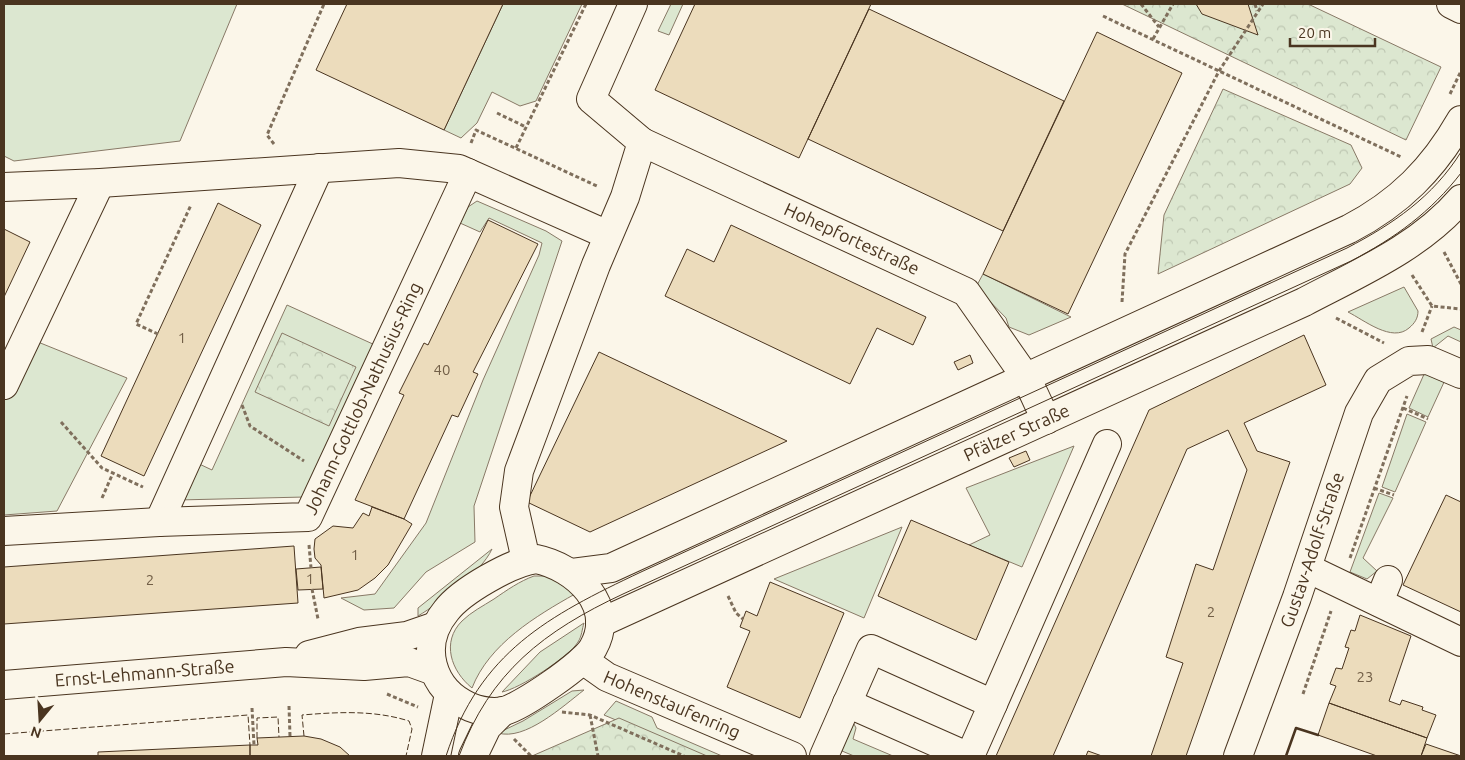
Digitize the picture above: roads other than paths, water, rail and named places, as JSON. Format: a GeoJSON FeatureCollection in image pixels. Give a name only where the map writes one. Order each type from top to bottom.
{"type":"FeatureCollection","features":[{"type":"Feature","properties":{"kind":"street","name":"Hohepfortestraße"},"geometry":{"type":"LineString","coordinates":[[634,4],[591,99],[642,142],[966,292],[1027,379],[1046,420]]}},
{"type":"Feature","properties":{"kind":"street"},"geometry":{"type":"LineString","coordinates":[[1451,4],[1461,8]]}},
{"type":"Feature","properties":{"kind":"street"},"geometry":{"type":"LineString","coordinates":[[572,573],[611,568],[1027,379],[1368,220],[1412,187],[1432,165],[1461,120]]}},
{"type":"Feature","properties":{"kind":"street"},"geometry":{"type":"LineString","coordinates":[[473,756],[487,727],[503,711],[519,705],[583,660],[595,644],[600,623],[597,606],[592,595],[572,573],[548,561],[536,559],[522,548],[514,507],[519,471],[608,235],[625,197],[642,142]]}},
{"type":"Feature","properties":{"kind":"street"},"geometry":{"type":"LineString","coordinates":[[4,187],[100,183],[399,163],[464,171],[608,235]]}},
{"type":"Feature","properties":{"kind":"street"},"geometry":{"type":"LineString","coordinates":[[164,510],[218,388],[307,169]]}},
{"type":"Feature","properties":{"kind":"street","name":"Johann-Gottlob-Nathusius-Ring"},"geometry":{"type":"LineString","coordinates":[[4,531],[164,510],[308,516],[464,171]]}},
{"type":"Feature","properties":{"kind":"street"},"geometry":{"type":"LineString","coordinates":[[4,385],[100,183]]}},
{"type":"Feature","properties":{"kind":"street","name":"Pfälzer Straße"},"geometry":{"type":"LineString","coordinates":[[600,623],[1304,302],[1399,251],[1461,199]]}},
{"type":"Feature","properties":{"kind":"street","name":"Gustav-Adolf-Straße"},"geometry":{"type":"LineString","coordinates":[[1238,756],[1307,568],[1359,414],[1378,380],[1399,353],[1428,360],[1461,374]]}},
{"type":"Feature","properties":{"kind":"street"},"geometry":{"type":"LineString","coordinates":[[847,703],[968,756],[993,704],[1107,444]]}},
{"type":"Feature","properties":{"kind":"street"},"geometry":{"type":"LineString","coordinates":[[503,711],[474,709],[449,694],[434,671],[430,647],[436,626],[447,609],[498,572],[522,548]]}},
{"type":"Feature","properties":{"kind":"street"},"geometry":{"type":"LineString","coordinates":[[1307,568],[1340,583],[1384,591],[1461,642]]}},
{"type":"Feature","properties":{"kind":"street","name":"Ernst-Lehmann-Straße"},"geometry":{"type":"LineString","coordinates":[[286,662],[359,642],[407,636],[436,626]]}},
{"type":"Feature","properties":{"kind":"street"},"geometry":{"type":"LineString","coordinates":[[824,756],[871,649],[993,704]]}},
{"type":"Feature","properties":{"kind":"street","name":"Hohenstaufenring"},"geometry":{"type":"LineString","coordinates":[[583,660],[607,677],[792,756]]}},
{"type":"Feature","properties":{"kind":"street","name":"Ernst-Lehmann-Straße"},"geometry":{"type":"LineString","coordinates":[[4,686],[286,662],[364,666],[409,662],[434,671]]}},
{"type":"Feature","properties":{"kind":"street"},"geometry":{"type":"LineString","coordinates":[[436,756],[449,694]]}},
{"type":"Feature","properties":{"kind":"tram line"},"geometry":{"type":"LineString","coordinates":[[446,756],[460,720],[478,690],[498,664],[521,642],[547,622],[607,588],[641,572],[1347,248],[1411,208],[1438,183],[1461,152]]}},
{"type":"Feature","properties":{"kind":"tram line"},"geometry":{"type":"LineString","coordinates":[[459,756],[472,726],[487,700],[504,678],[523,657],[568,623],[623,594],[1351,261],[1383,243],[1425,212],[1461,173]]}}]}
